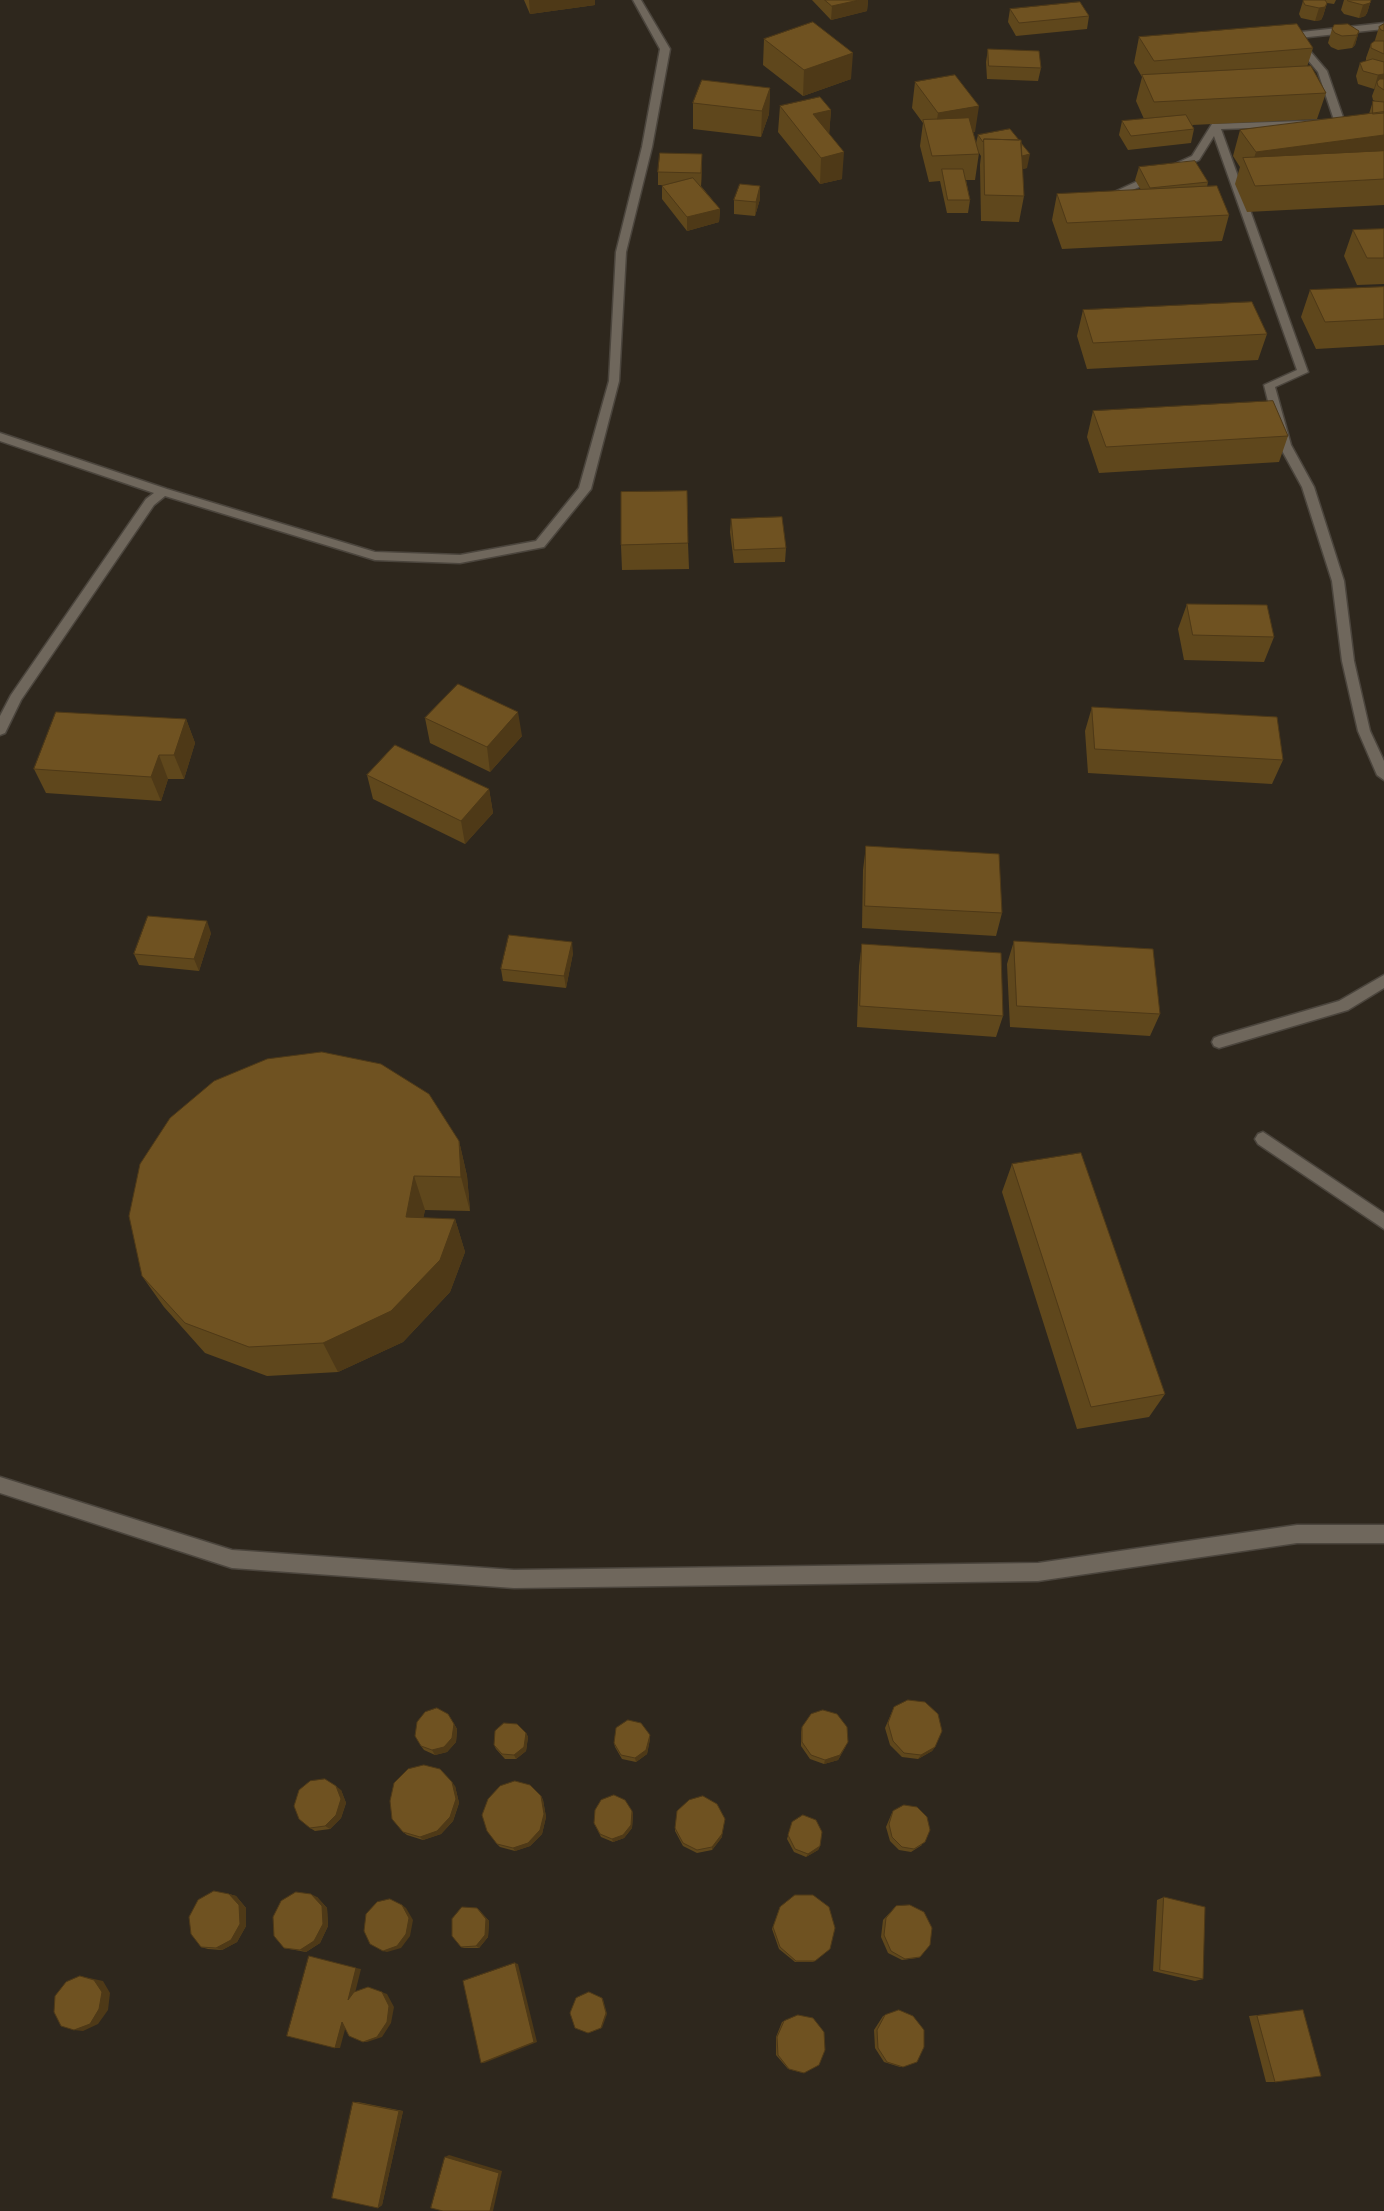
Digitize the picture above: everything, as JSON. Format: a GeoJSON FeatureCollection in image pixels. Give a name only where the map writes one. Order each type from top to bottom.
{"type":"FeatureCollection","features":[{"type":"Feature","properties":{"kind":"street"},"geometry":{"type":"LineString","coordinates":[[0,437],[163,492],[375,556],[460,559],[540,544],[585,489],[614,381],[621,252],[647,147],[665,49],[637,0]]}},
{"type":"Feature","properties":{"kind":"street"},"geometry":{"type":"LineString","coordinates":[[1215,126],[1340,123],[1322,71],[1292,36],[1384,26]]}},
{"type":"Feature","properties":{"kind":"street"},"geometry":{"type":"LineString","coordinates":[[1097,203],[1196,158],[1215,126]]}},
{"type":"Feature","properties":{"kind":"street"},"geometry":{"type":"LineString","coordinates":[[1215,126],[1303,372],[1269,385],[1285,445],[1308,487],[1338,581],[1348,661],[1364,731],[1384,775]]}},
{"type":"Feature","properties":{"kind":"street"},"geometry":{"type":"LineString","coordinates":[[0,730],[15,698],[138,518],[150,502],[163,492]]}},
{"type":"Feature","properties":{"kind":"street"},"geometry":{"type":"LineString","coordinates":[[1219,1042],[1343,1006],[1384,981]]}},
{"type":"Feature","properties":{"kind":"street"},"geometry":{"type":"LineString","coordinates":[[1263,1139],[1384,1222]]}},
{"type":"Feature","properties":{"kind":"street"},"geometry":{"type":"LineString","coordinates":[[0,1485],[232,1559],[514,1579],[1038,1572],[1297,1534],[1384,1534]]}},
{"type":"Feature","properties":{"kind":"building"},"geometry":{"type":"Polygon","coordinates":[[[825,0],[859,0],[832,6],[825,0]]]}},
{"type":"Feature","properties":{"kind":"building"},"geometry":{"type":"Polygon","coordinates":[[[1304,0],[1325,0],[1327,3],[1325,7],[1319,8],[1305,5],[1304,0]]]}},
{"type":"Feature","properties":{"kind":"building"},"geometry":{"type":"Polygon","coordinates":[[[1348,0],[1371,0],[1370,3],[1363,5],[1348,0]]]}},
{"type":"Feature","properties":{"kind":"building"},"geometry":{"type":"Polygon","coordinates":[[[1080,2],[1089,16],[1019,23],[1010,9],[1080,2]]]}},
{"type":"Feature","properties":{"kind":"building"},"geometry":{"type":"Polygon","coordinates":[[[813,22],[853,53],[804,70],[764,39],[813,22]]]}},
{"type":"Feature","properties":{"kind":"building"},"geometry":{"type":"Polygon","coordinates":[[[1297,24],[1313,48],[1154,61],[1139,37],[1297,24]]]}},
{"type":"Feature","properties":{"kind":"building"},"geometry":{"type":"Polygon","coordinates":[[[1348,24],[1359,31],[1357,35],[1342,36],[1335,33],[1332,29],[1334,25],[1348,24]]]}},
{"type":"Feature","properties":{"kind":"building"},"geometry":{"type":"Polygon","coordinates":[[[1384,24],[1384,31],[1379,27],[1384,24]]]}},
{"type":"Feature","properties":{"kind":"building"},"geometry":{"type":"Polygon","coordinates":[[[1375,41],[1384,41],[1384,54],[1371,48],[1371,44],[1375,41]]]}},
{"type":"Feature","properties":{"kind":"building"},"geometry":{"type":"Polygon","coordinates":[[[988,49],[1039,51],[1041,68],[989,66],[988,49]]]}},
{"type":"Feature","properties":{"kind":"building"},"geometry":{"type":"Polygon","coordinates":[[[1373,59],[1384,62],[1384,74],[1378,75],[1363,71],[1360,63],[1373,59]]]}},
{"type":"Feature","properties":{"kind":"building"},"geometry":{"type":"Polygon","coordinates":[[[1311,66],[1326,93],[1154,102],[1142,75],[1311,66]]]}},
{"type":"Feature","properties":{"kind":"building"},"geometry":{"type":"Polygon","coordinates":[[[955,75],[979,106],[938,113],[915,82],[955,75]]]}},
{"type":"Feature","properties":{"kind":"building"},"geometry":{"type":"Polygon","coordinates":[[[1380,79],[1384,79],[1384,90],[1378,86],[1377,82],[1380,79]]]}},
{"type":"Feature","properties":{"kind":"building"},"geometry":{"type":"Polygon","coordinates":[[[702,80],[770,88],[762,111],[693,103],[702,80]]]}},
{"type":"Feature","properties":{"kind":"building"},"geometry":{"type":"Polygon","coordinates":[[[820,97],[831,110],[813,114],[844,152],[821,158],[780,106],[820,97]]]}},
{"type":"Feature","properties":{"kind":"building"},"geometry":{"type":"Polygon","coordinates":[[[1373,101],[1384,102],[1384,113],[1373,114],[1373,101]]]}},
{"type":"Feature","properties":{"kind":"building"},"geometry":{"type":"Polygon","coordinates":[[[1384,112],[1384,135],[1256,152],[1240,130],[1384,112]]]}},
{"type":"Feature","properties":{"kind":"building"},"geometry":{"type":"Polygon","coordinates":[[[1186,115],[1194,129],[1131,136],[1122,121],[1186,115]]]}},
{"type":"Feature","properties":{"kind":"building"},"geometry":{"type":"Polygon","coordinates":[[[969,118],[979,154],[932,156],[923,120],[969,118]]]}},
{"type":"Feature","properties":{"kind":"building"},"geometry":{"type":"Polygon","coordinates":[[[1010,129],[1019,140],[984,139],[983,142],[978,135],[1010,129]]]}},
{"type":"Feature","properties":{"kind":"building"},"geometry":{"type":"Polygon","coordinates":[[[984,139],[1021,140],[1024,196],[985,195],[984,139]]]}},
{"type":"Feature","properties":{"kind":"building"},"geometry":{"type":"Polygon","coordinates":[[[1021,143],[1030,154],[1022,156],[1021,143]]]}},
{"type":"Feature","properties":{"kind":"building"},"geometry":{"type":"Polygon","coordinates":[[[1384,151],[1384,179],[1255,186],[1243,158],[1384,151]]]}},
{"type":"Feature","properties":{"kind":"building"},"geometry":{"type":"Polygon","coordinates":[[[660,153],[702,154],[701,173],[658,172],[660,153]]]}},
{"type":"Feature","properties":{"kind":"building"},"geometry":{"type":"Polygon","coordinates":[[[1195,161],[1208,182],[1150,188],[1139,167],[1195,161]]]}},
{"type":"Feature","properties":{"kind":"building"},"geometry":{"type":"Polygon","coordinates":[[[942,169],[963,169],[970,200],[948,200],[942,169]]]}},
{"type":"Feature","properties":{"kind":"building"},"geometry":{"type":"Polygon","coordinates":[[[693,178],[720,209],[687,217],[662,186],[693,178]]]}},
{"type":"Feature","properties":{"kind":"building"},"geometry":{"type":"Polygon","coordinates":[[[740,184],[760,186],[756,202],[734,200],[740,184]]]}},
{"type":"Feature","properties":{"kind":"building"},"geometry":{"type":"Polygon","coordinates":[[[1217,186],[1229,215],[1067,223],[1057,194],[1217,186]]]}},
{"type":"Feature","properties":{"kind":"building"},"geometry":{"type":"Polygon","coordinates":[[[1384,229],[1384,258],[1367,258],[1353,230],[1384,229]]]}},
{"type":"Feature","properties":{"kind":"building"},"geometry":{"type":"Polygon","coordinates":[[[1384,287],[1384,319],[1325,322],[1310,290],[1384,287]]]}},
{"type":"Feature","properties":{"kind":"building"},"geometry":{"type":"Polygon","coordinates":[[[1252,302],[1267,334],[1093,343],[1083,310],[1252,302]]]}},
{"type":"Feature","properties":{"kind":"building"},"geometry":{"type":"Polygon","coordinates":[[[1273,401],[1288,436],[1106,447],[1093,411],[1273,401]]]}},
{"type":"Feature","properties":{"kind":"building"},"geometry":{"type":"Polygon","coordinates":[[[687,491],[688,543],[621,545],[621,492],[687,491]]]}},
{"type":"Feature","properties":{"kind":"building"},"geometry":{"type":"Polygon","coordinates":[[[782,517],[786,548],[734,550],[731,519],[782,517]]]}},
{"type":"Feature","properties":{"kind":"building"},"geometry":{"type":"Polygon","coordinates":[[[1187,604],[1267,605],[1274,637],[1193,635],[1187,604]]]}},
{"type":"Feature","properties":{"kind":"building"},"geometry":{"type":"Polygon","coordinates":[[[458,684],[518,712],[487,747],[425,718],[458,684]]]}},
{"type":"Feature","properties":{"kind":"building"},"geometry":{"type":"Polygon","coordinates":[[[1092,707],[1277,717],[1283,760],[1095,749],[1092,707]]]}},
{"type":"Feature","properties":{"kind":"building"},"geometry":{"type":"Polygon","coordinates":[[[56,712],[186,719],[174,755],[159,755],[151,777],[34,769],[56,712]]]}},
{"type":"Feature","properties":{"kind":"building"},"geometry":{"type":"Polygon","coordinates":[[[395,745],[489,789],[461,821],[367,775],[395,745]]]}},
{"type":"Feature","properties":{"kind":"building"},"geometry":{"type":"Polygon","coordinates":[[[866,846],[999,854],[1002,913],[865,906],[866,846]]]}},
{"type":"Feature","properties":{"kind":"building"},"geometry":{"type":"Polygon","coordinates":[[[148,916],[207,921],[194,959],[134,954],[148,916]]]}},
{"type":"Feature","properties":{"kind":"building"},"geometry":{"type":"Polygon","coordinates":[[[509,935],[572,942],[564,976],[501,969],[509,935]]]}},
{"type":"Feature","properties":{"kind":"building"},"geometry":{"type":"Polygon","coordinates":[[[1014,941],[1153,949],[1160,1014],[1017,1006],[1014,941]]]}},
{"type":"Feature","properties":{"kind":"building"},"geometry":{"type":"Polygon","coordinates":[[[862,944],[1001,953],[1003,1016],[860,1006],[862,944]]]}},
{"type":"Feature","properties":{"kind":"building"},"geometry":{"type":"Polygon","coordinates":[[[322,1052],[381,1064],[429,1094],[459,1141],[461,1177],[414,1176],[406,1217],[455,1219],[440,1260],[391,1311],[323,1343],[249,1347],[185,1323],[142,1276],[129,1216],[140,1164],[170,1118],[214,1081],[267,1059],[322,1052]]]}},
{"type":"Feature","properties":{"kind":"building"},"geometry":{"type":"Polygon","coordinates":[[[1081,1153],[1165,1394],[1091,1407],[1012,1164],[1081,1153]]]}},
{"type":"Feature","properties":{"kind":"building"},"geometry":{"type":"Polygon","coordinates":[[[908,1700],[925,1702],[938,1714],[942,1731],[935,1747],[921,1755],[904,1753],[893,1741],[888,1723],[894,1707],[908,1700]]]}},
{"type":"Feature","properties":{"kind":"building"},"geometry":{"type":"Polygon","coordinates":[[[437,1708],[448,1714],[454,1724],[452,1738],[444,1747],[432,1750],[421,1746],[415,1736],[417,1722],[425,1712],[437,1708]]]}},
{"type":"Feature","properties":{"kind":"building"},"geometry":{"type":"Polygon","coordinates":[[[823,1710],[837,1714],[847,1727],[848,1742],[840,1755],[825,1760],[811,1755],[802,1742],[802,1727],[811,1714],[823,1710]]]}},
{"type":"Feature","properties":{"kind":"building"},"geometry":{"type":"Polygon","coordinates":[[[628,1720],[641,1723],[650,1735],[646,1750],[635,1758],[621,1755],[614,1743],[616,1728],[628,1720]]]}},
{"type":"Feature","properties":{"kind":"building"},"geometry":{"type":"Polygon","coordinates":[[[504,1723],[517,1724],[526,1733],[524,1747],[514,1755],[502,1754],[494,1745],[495,1731],[504,1723]]]}},
{"type":"Feature","properties":{"kind":"building"},"geometry":{"type":"Polygon","coordinates":[[[424,1765],[440,1769],[452,1782],[456,1799],[450,1817],[437,1831],[420,1837],[403,1832],[392,1819],[390,1801],[394,1783],[408,1769],[424,1765]]]}},
{"type":"Feature","properties":{"kind":"building"},"geometry":{"type":"Polygon","coordinates":[[[325,1779],[336,1786],[341,1799],[336,1815],[325,1826],[310,1828],[299,1819],[294,1806],[299,1790],[310,1781],[325,1779]]]}},
{"type":"Feature","properties":{"kind":"building"},"geometry":{"type":"Polygon","coordinates":[[[515,1781],[530,1785],[541,1796],[544,1814],[540,1830],[528,1843],[513,1848],[497,1844],[487,1831],[482,1815],[488,1799],[500,1786],[515,1781]]]}},
{"type":"Feature","properties":{"kind":"building"},"geometry":{"type":"Polygon","coordinates":[[[614,1795],[625,1800],[632,1811],[631,1825],[623,1835],[612,1839],[600,1834],[594,1823],[595,1810],[601,1800],[614,1795]]]}},
{"type":"Feature","properties":{"kind":"building"},"geometry":{"type":"Polygon","coordinates":[[[703,1796],[717,1804],[725,1819],[722,1834],[712,1847],[697,1850],[683,1843],[675,1828],[677,1811],[689,1800],[703,1796]]]}},
{"type":"Feature","properties":{"kind":"building"},"geometry":{"type":"Polygon","coordinates":[[[904,1805],[917,1807],[927,1817],[930,1830],[925,1842],[914,1849],[902,1847],[892,1837],[889,1824],[893,1811],[904,1805]]]}},
{"type":"Feature","properties":{"kind":"building"},"geometry":{"type":"Polygon","coordinates":[[[803,1815],[816,1820],[822,1832],[820,1846],[808,1854],[795,1849],[788,1835],[792,1822],[803,1815]]]}},
{"type":"Feature","properties":{"kind":"building"},"geometry":{"type":"Polygon","coordinates":[[[214,1891],[229,1894],[239,1905],[240,1924],[231,1940],[216,1948],[201,1947],[191,1934],[189,1917],[198,1900],[214,1891]]]}},
{"type":"Feature","properties":{"kind":"building"},"geometry":{"type":"Polygon","coordinates":[[[296,1892],[311,1894],[322,1906],[323,1924],[314,1941],[300,1950],[284,1948],[274,1936],[273,1917],[281,1901],[296,1892]]]}},
{"type":"Feature","properties":{"kind":"building"},"geometry":{"type":"Polygon","coordinates":[[[795,1895],[813,1895],[829,1907],[835,1928],[830,1949],[815,1961],[796,1961],[780,1947],[773,1927],[780,1907],[795,1895]]]}},
{"type":"Feature","properties":{"kind":"building"},"geometry":{"type":"Polygon","coordinates":[[[1164,1897],[1205,1907],[1203,1979],[1160,1970],[1164,1897]]]}},
{"type":"Feature","properties":{"kind":"building"},"geometry":{"type":"Polygon","coordinates":[[[390,1899],[402,1905],[409,1918],[406,1934],[397,1946],[383,1951],[370,1944],[364,1931],[366,1914],[377,1902],[390,1899]]]}},
{"type":"Feature","properties":{"kind":"building"},"geometry":{"type":"Polygon","coordinates":[[[910,1905],[924,1912],[932,1928],[930,1945],[920,1957],[905,1959],[891,1951],[884,1935],[886,1918],[896,1906],[910,1905]]]}},
{"type":"Feature","properties":{"kind":"building"},"geometry":{"type":"Polygon","coordinates":[[[462,1907],[477,1908],[486,1919],[485,1935],[476,1946],[461,1947],[452,1936],[452,1919],[462,1907]]]}},
{"type":"Feature","properties":{"kind":"building"},"geometry":{"type":"Polygon","coordinates":[[[309,1956],[356,1968],[348,2000],[354,1992],[368,1987],[382,1992],[389,2006],[387,2022],[377,2037],[363,2042],[349,2036],[342,2022],[335,2048],[287,2036],[309,1956]]]}},
{"type":"Feature","properties":{"kind":"building"},"geometry":{"type":"Polygon","coordinates":[[[515,1963],[534,2042],[481,2063],[463,1981],[515,1963]]]}},
{"type":"Feature","properties":{"kind":"building"},"geometry":{"type":"Polygon","coordinates":[[[80,1976],[94,1980],[102,1992],[99,2009],[90,2024],[74,2030],[61,2026],[54,2012],[55,1996],[66,1982],[80,1976]]]}},
{"type":"Feature","properties":{"kind":"building"},"geometry":{"type":"Polygon","coordinates":[[[589,1992],[602,1998],[606,2013],[601,2028],[588,2033],[575,2028],[570,2013],[576,1998],[589,1992]]]}},
{"type":"Feature","properties":{"kind":"building"},"geometry":{"type":"Polygon","coordinates":[[[899,2010],[913,2016],[924,2030],[924,2047],[917,2062],[903,2067],[887,2062],[878,2048],[877,2030],[885,2015],[899,2010]]]}},
{"type":"Feature","properties":{"kind":"building"},"geometry":{"type":"Polygon","coordinates":[[[1303,2010],[1321,2076],[1275,2082],[1257,2016],[1303,2010]]]}},
{"type":"Feature","properties":{"kind":"building"},"geometry":{"type":"Polygon","coordinates":[[[798,2015],[813,2018],[824,2032],[825,2050],[819,2065],[804,2073],[789,2069],[778,2055],[777,2037],[784,2021],[798,2015]]]}},
{"type":"Feature","properties":{"kind":"building"},"geometry":{"type":"Polygon","coordinates":[[[353,2102],[399,2111],[378,2208],[332,2198],[353,2102]]]}},
{"type":"Feature","properties":{"kind":"building"},"geometry":{"type":"Polygon","coordinates":[[[445,2157],[499,2173],[490,2211],[443,2211],[431,2208],[445,2157]]]}}]}
